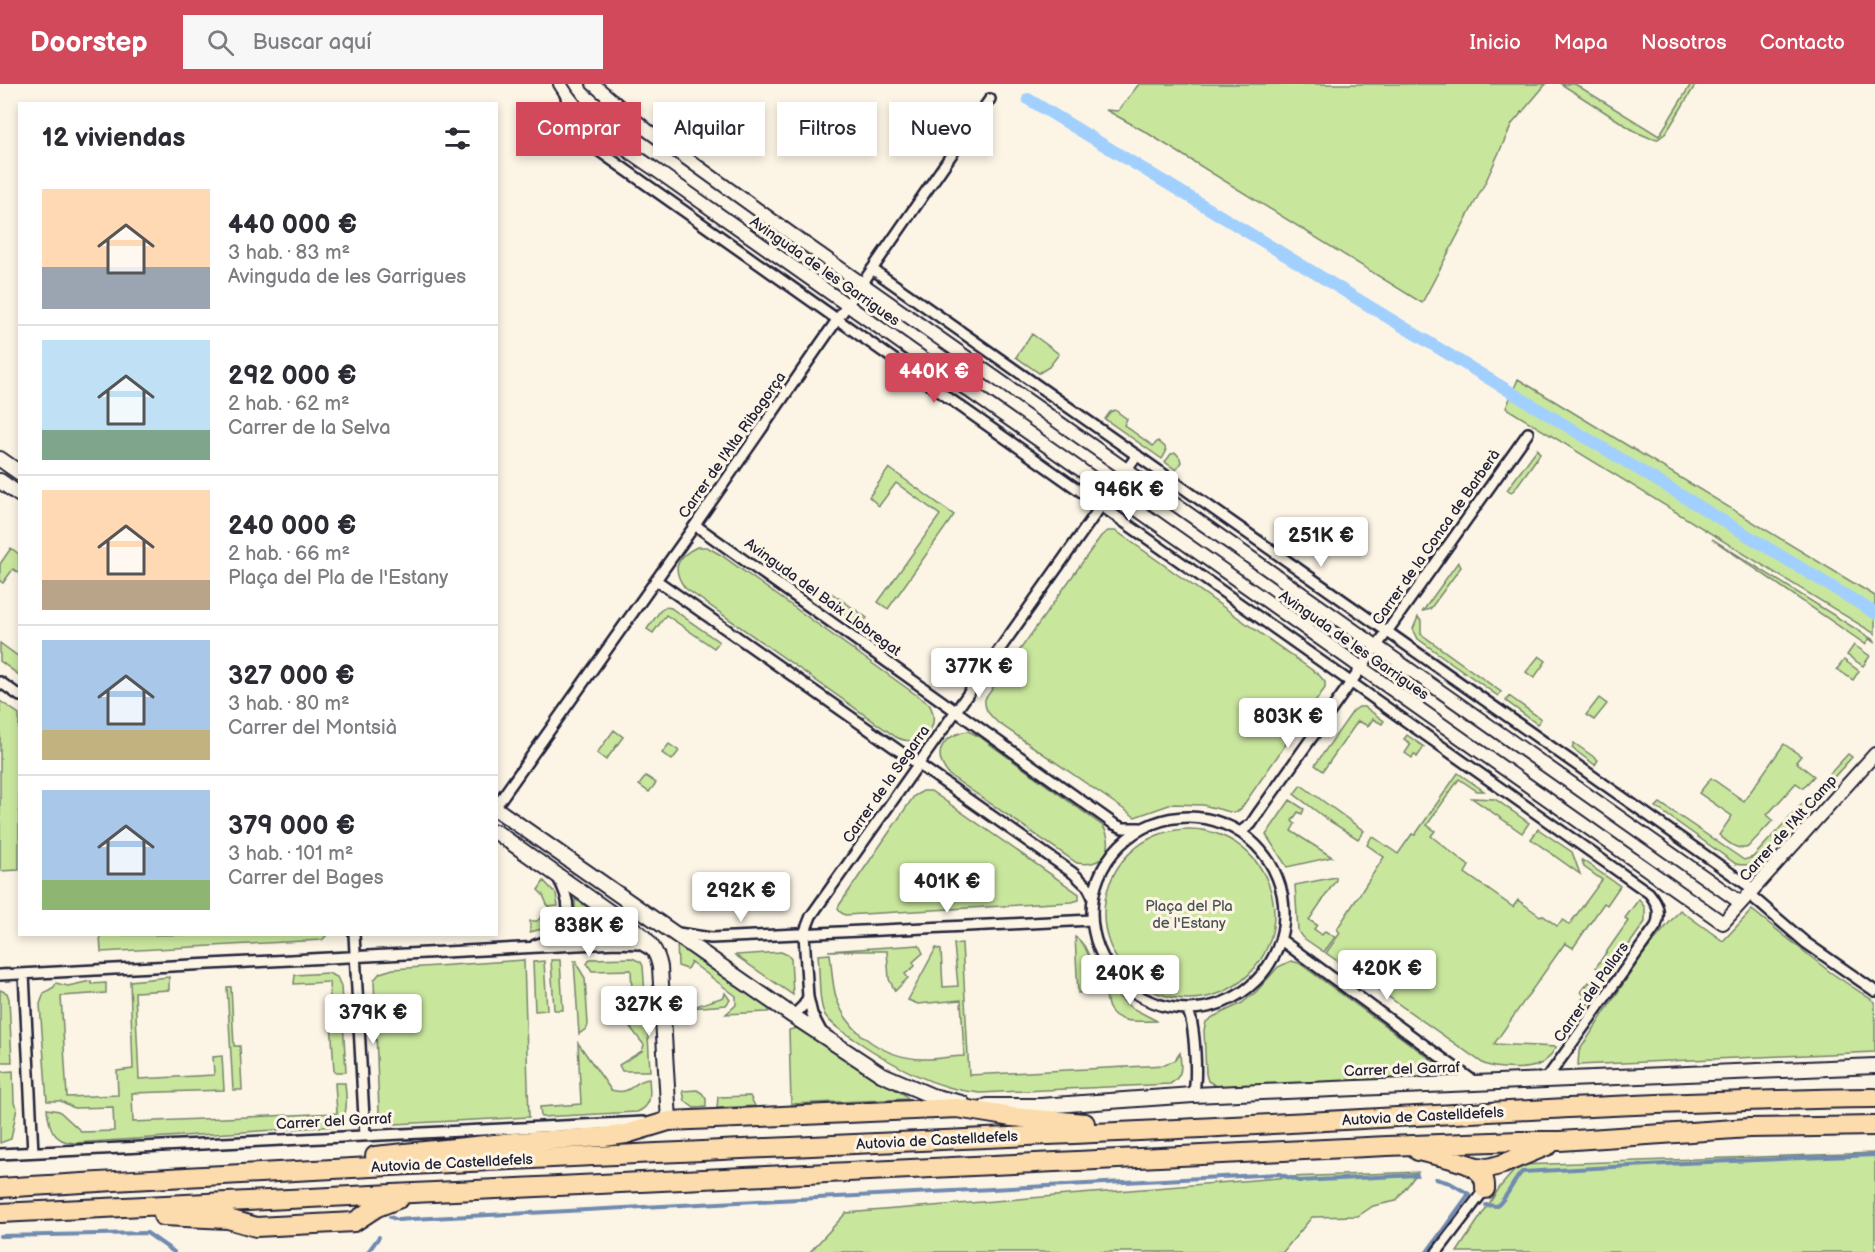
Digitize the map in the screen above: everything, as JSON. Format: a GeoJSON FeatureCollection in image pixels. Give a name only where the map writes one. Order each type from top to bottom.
{"type":"FeatureCollection","features":[{"type":"Feature","properties":{"kind":"highway"},"geometry":{"type":"LineString","coordinates":[[932,1096],[957,1108]]}},
{"type":"Feature","properties":{"kind":"highway","name":"Autovia de Castelldefels"},"geometry":{"type":"LineString","coordinates":[[0,1188],[308,1169],[1734,1100],[1875,1098]]}},
{"type":"Feature","properties":{"kind":"highway"},"geometry":{"type":"LineString","coordinates":[[308,1169],[388,1154],[515,1142],[604,1137],[626,1134],[669,1121],[957,1108],[1038,1120],[1164,1129]]}},
{"type":"Feature","properties":{"kind":"highway","name":"Autovia de Castelldefels"},"geometry":{"type":"LineString","coordinates":[[0,1213],[1387,1146],[1560,1141],[1749,1128],[1875,1126]]}},
{"type":"Feature","properties":{"kind":"highway"},"geometry":{"type":"LineString","coordinates":[[1387,1146],[1429,1153],[1483,1168],[1495,1167],[1560,1141]]}},
{"type":"Feature","properties":{"kind":"highway"},"geometry":{"type":"LineString","coordinates":[[1460,1161],[1479,1171],[1483,1176],[1485,1189]]}},
{"type":"Feature","properties":{"kind":"highway"},"geometry":{"type":"LineString","coordinates":[[1485,1189],[1498,1172],[1511,1161]]}},
{"type":"Feature","properties":{"kind":"highway"},"geometry":{"type":"LineString","coordinates":[[50,1211],[228,1219],[256,1227],[297,1225],[354,1222],[385,1203],[418,1192]]}},
{"type":"Feature","properties":{"kind":"main road"},"geometry":{"type":"LineString","coordinates":[[0,459],[18,471]]}},
{"type":"Feature","properties":{"kind":"main road"},"geometry":{"type":"LineString","coordinates":[[0,481],[18,494]]}},
{"type":"Feature","properties":{"kind":"main road","name":"Carrer del Garraf"},"geometry":{"type":"LineString","coordinates":[[498,808],[630,903],[881,1074],[932,1096],[989,1107],[1041,1106],[1193,1095],[1545,1082],[1875,1066]]}},
{"type":"Feature","properties":{"kind":"main road"},"geometry":{"type":"LineString","coordinates":[[498,833],[635,930],[654,950],[664,1013],[669,1121]]}},
{"type":"Feature","properties":{"kind":"street","name":"Avinguda de les Garrigues"},"geometry":{"type":"LineString","coordinates":[[593,84],[669,146],[1126,470],[1377,646],[1748,896]]}},
{"type":"Feature","properties":{"kind":"street","name":"Avinguda de les Garrigues"},"geometry":{"type":"LineString","coordinates":[[562,88],[583,116],[600,130],[1723,923]]}},
{"type":"Feature","properties":{"kind":"street","name":"Avinguda de les Garrigues"},"geometry":{"type":"LineString","coordinates":[[562,88],[572,118],[592,146],[1637,884],[1656,901],[1659,919]]}},
{"type":"Feature","properties":{"kind":"street","name":"Carrer de l'Alta Ribagorça"},"geometry":{"type":"LineString","coordinates":[[498,804],[695,525],[990,99]]}},
{"type":"Feature","properties":{"kind":"street","name":"Avinguda de les Garrigues"},"geometry":{"type":"LineString","coordinates":[[872,269],[1387,632],[1748,896]]}},
{"type":"Feature","properties":{"kind":"street","name":"Carrer de la Conca de Barberà"},"geometry":{"type":"LineString","coordinates":[[1240,832],[1251,824],[1528,433]]}},
{"type":"Feature","properties":{"kind":"street","name":"Carrer de la Segarra"},"geometry":{"type":"LineString","coordinates":[[823,1036],[812,1014],[808,997],[804,934],[811,916],[1137,455]]}},
{"type":"Feature","properties":{"kind":"street","name":"Avinguda del Baix Llobregat"},"geometry":{"type":"LineString","coordinates":[[695,525],[1114,824],[1123,828],[1142,828]]}},
{"type":"Feature","properties":{"kind":"street"},"geometry":{"type":"LineString","coordinates":[[656,580],[1073,873],[1088,887],[1093,897]]}},
{"type":"Feature","properties":{"kind":"street"},"geometry":{"type":"LineString","coordinates":[[0,682],[18,695]]}},
{"type":"Feature","properties":{"kind":"street","name":"Carrer de l'Alt Camp"},"geometry":{"type":"LineString","coordinates":[[1723,923],[1875,754]]}},
{"type":"Feature","properties":{"kind":"street"},"geometry":{"type":"LineString","coordinates":[[1182,816],[1210,819],[1240,832],[1263,851],[1278,877],[1285,906],[1281,940],[1264,974],[1252,986],[1225,1003],[1208,1008],[1188,1011],[1159,1005],[1139,996],[1117,978],[1096,943],[1092,920],[1093,897],[1106,862],[1120,844],[1142,828],[1158,821],[1182,816]]}},
{"type":"Feature","properties":{"kind":"street"},"geometry":{"type":"LineString","coordinates":[[526,948],[550,939],[566,919],[568,899],[555,874]]}},
{"type":"Feature","properties":{"kind":"street"},"geometry":{"type":"LineString","coordinates":[[1748,896],[1806,943],[1875,991]]}},
{"type":"Feature","properties":{"kind":"street","name":"Carrer del Pallars"},"geometry":{"type":"LineString","coordinates":[[1545,1082],[1659,919]]}},
{"type":"Feature","properties":{"kind":"street"},"geometry":{"type":"LineString","coordinates":[[676,933],[711,938],[1092,920]]}},
{"type":"Feature","properties":{"kind":"street"},"geometry":{"type":"LineString","coordinates":[[354,936],[365,1136]]}},
{"type":"Feature","properties":{"kind":"street"},"geometry":{"type":"LineString","coordinates":[[1281,940],[1476,1083]]}},
{"type":"Feature","properties":{"kind":"street"},"geometry":{"type":"LineString","coordinates":[[0,975],[615,943],[634,944],[654,950]]}},
{"type":"Feature","properties":{"kind":"street"},"geometry":{"type":"LineString","coordinates":[[24,974],[33,1152]]}},
{"type":"Feature","properties":{"kind":"street"},"geometry":{"type":"LineString","coordinates":[[793,1016],[804,1005],[808,997]]}},
{"type":"Feature","properties":{"kind":"street"},"geometry":{"type":"LineString","coordinates":[[1188,1011],[1192,1022],[1196,1082],[1193,1095]]}},
{"type":"Feature","properties":{"kind":"street","name":"Carrer del Garraf"},"geometry":{"type":"LineString","coordinates":[[0,1154],[669,1121]]}},
{"type":"Feature","properties":{"kind":"street"},"geometry":{"type":"LineString","coordinates":[[1437,1252],[1485,1189]]}},
{"type":"Feature","properties":{"kind":"green space"},"geometry":{"type":"Polygon","coordinates":[[[1139,84],[1546,84],[1512,124],[1486,181],[1422,303],[1144,131],[1106,110],[1118,111],[1139,84]]]}},
{"type":"Feature","properties":{"kind":"green space"},"geometry":{"type":"Polygon","coordinates":[[[1561,84],[1575,84],[1659,136],[1691,84],[1696,84],[1666,133],[1658,139],[1636,132],[1561,84]]]}},
{"type":"Feature","properties":{"kind":"green space"},"geometry":{"type":"Polygon","coordinates":[[[1032,334],[1059,354],[1049,367],[1039,373],[1016,357],[1032,334]]]}},
{"type":"Feature","properties":{"kind":"green space"},"geometry":{"type":"Polygon","coordinates":[[[1518,379],[1875,596],[1875,634],[1506,408],[1518,379]]]}},
{"type":"Feature","properties":{"kind":"green space"},"geometry":{"type":"Polygon","coordinates":[[[1115,410],[1127,419],[1124,425],[1153,446],[1158,441],[1165,447],[1166,452],[1162,459],[1105,419],[1110,412],[1115,410]]]}},
{"type":"Feature","properties":{"kind":"green space"},"geometry":{"type":"Polygon","coordinates":[[[1537,449],[1540,454],[1514,490],[1511,492],[1507,490],[1537,449]]]}},
{"type":"Feature","properties":{"kind":"green space"},"geometry":{"type":"Polygon","coordinates":[[[1176,453],[1181,462],[1176,470],[1165,462],[1171,454],[1176,453]]]}},
{"type":"Feature","properties":{"kind":"green space"},"geometry":{"type":"Polygon","coordinates":[[[889,468],[954,515],[888,609],[878,602],[940,515],[896,483],[879,506],[869,497],[889,468]]]}},
{"type":"Feature","properties":{"kind":"green space"},"geometry":{"type":"Polygon","coordinates":[[[1108,531],[1116,531],[1319,675],[1325,682],[1325,688],[1240,810],[1234,813],[1203,805],[1172,804],[1135,817],[997,722],[986,709],[985,699],[1101,536],[1108,531]]]}},
{"type":"Feature","properties":{"kind":"green space"},"geometry":{"type":"Polygon","coordinates":[[[1712,539],[1875,641],[1875,643],[1869,639],[1865,644],[1712,539]]]}},
{"type":"Feature","properties":{"kind":"green space"},"geometry":{"type":"Polygon","coordinates":[[[697,547],[707,547],[721,555],[929,704],[933,713],[933,721],[927,734],[914,741],[896,737],[685,588],[678,575],[678,564],[684,555],[697,547]]]}},
{"type":"Feature","properties":{"kind":"green space"},"geometry":{"type":"Polygon","coordinates":[[[11,548],[18,553],[18,572],[13,569],[3,583],[0,581],[0,564],[11,548]]]}},
{"type":"Feature","properties":{"kind":"green space"},"geometry":{"type":"Polygon","coordinates":[[[1458,562],[1461,567],[1430,609],[1423,611],[1458,562]]]}},
{"type":"Feature","properties":{"kind":"green space"},"geometry":{"type":"Polygon","coordinates":[[[830,592],[867,618],[860,626],[824,600],[830,592]]]}},
{"type":"Feature","properties":{"kind":"green space"},"geometry":{"type":"Polygon","coordinates":[[[666,607],[671,608],[719,642],[714,648],[666,615],[653,633],[647,629],[660,611],[666,607]]]}},
{"type":"Feature","properties":{"kind":"green space"},"geometry":{"type":"Polygon","coordinates":[[[1418,617],[1421,621],[1421,634],[1501,692],[1498,696],[1418,639],[1413,629],[1418,617]]]}},
{"type":"Feature","properties":{"kind":"green space"},"geometry":{"type":"Polygon","coordinates":[[[0,643],[18,656],[18,674],[0,661],[0,643]]]}},
{"type":"Feature","properties":{"kind":"green space"},"geometry":{"type":"Polygon","coordinates":[[[1854,645],[1870,656],[1863,666],[1847,655],[1854,645]]]}},
{"type":"Feature","properties":{"kind":"green space"},"geometry":{"type":"Polygon","coordinates":[[[1539,656],[1546,661],[1534,678],[1526,672],[1539,656]]]}},
{"type":"Feature","properties":{"kind":"green space"},"geometry":{"type":"Polygon","coordinates":[[[1844,660],[1859,671],[1853,680],[1837,669],[1844,660]]]}},
{"type":"Feature","properties":{"kind":"green space"},"geometry":{"type":"Polygon","coordinates":[[[952,662],[963,670],[953,681],[939,681],[952,662]]]}},
{"type":"Feature","properties":{"kind":"green space"},"geometry":{"type":"Polygon","coordinates":[[[1509,696],[1541,719],[1537,724],[1506,701],[1509,696]]]}},
{"type":"Feature","properties":{"kind":"green space"},"geometry":{"type":"Polygon","coordinates":[[[1599,698],[1607,704],[1594,720],[1586,715],[1599,698]]]}},
{"type":"Feature","properties":{"kind":"green space"},"geometry":{"type":"Polygon","coordinates":[[[0,701],[18,713],[18,870],[0,871],[0,701]]]}},
{"type":"Feature","properties":{"kind":"green space"},"geometry":{"type":"Polygon","coordinates":[[[1359,707],[1365,707],[1384,721],[1382,724],[1373,719],[1368,726],[1358,721],[1323,771],[1315,765],[1353,711],[1359,707]]]}},
{"type":"Feature","properties":{"kind":"green space"},"geometry":{"type":"Polygon","coordinates":[[[614,730],[623,737],[606,760],[597,753],[614,730]]]}},
{"type":"Feature","properties":{"kind":"green space"},"geometry":{"type":"Polygon","coordinates":[[[968,731],[980,737],[1103,826],[1108,842],[1105,855],[1094,863],[1077,863],[949,775],[941,760],[942,747],[952,737],[968,731]]]}},
{"type":"Feature","properties":{"kind":"green space"},"geometry":{"type":"Polygon","coordinates":[[[1407,735],[1424,747],[1417,757],[1414,754],[1412,758],[1405,753],[1411,744],[1404,739],[1407,735]]]}},
{"type":"Feature","properties":{"kind":"green space"},"geometry":{"type":"Polygon","coordinates":[[[1574,743],[1598,760],[1595,765],[1572,748],[1574,743]]]}},
{"type":"Feature","properties":{"kind":"green space"},"geometry":{"type":"Polygon","coordinates":[[[669,744],[679,751],[672,760],[662,753],[669,744]]]}},
{"type":"Feature","properties":{"kind":"green space"},"geometry":{"type":"Polygon","coordinates":[[[1784,744],[1801,756],[1796,762],[1814,776],[1803,788],[1796,783],[1767,815],[1773,820],[1748,847],[1736,847],[1719,835],[1732,816],[1699,793],[1711,778],[1744,801],[1784,744]]]}},
{"type":"Feature","properties":{"kind":"green space"},"geometry":{"type":"Polygon","coordinates":[[[1848,754],[1852,757],[1761,858],[1749,864],[1736,864],[1656,807],[1660,803],[1744,860],[1753,857],[1848,754]]]}},
{"type":"Feature","properties":{"kind":"green space"},"geometry":{"type":"Polygon","coordinates":[[[1458,773],[1484,791],[1477,791],[1459,779],[1427,825],[1435,831],[1431,836],[1469,866],[1465,873],[1513,907],[1518,900],[1557,926],[1563,920],[1569,925],[1602,880],[1584,867],[1582,860],[1620,886],[1607,905],[1604,903],[1573,948],[1565,943],[1494,1044],[1556,1047],[1545,1061],[1528,1068],[1496,1067],[1484,1064],[1326,953],[1340,933],[1337,929],[1384,857],[1367,845],[1372,836],[1398,854],[1412,834],[1415,835],[1458,773]]]}},
{"type":"Feature","properties":{"kind":"green space"},"geometry":{"type":"Polygon","coordinates":[[[646,776],[656,783],[649,792],[639,785],[646,776]]]}},
{"type":"Feature","properties":{"kind":"green space"},"geometry":{"type":"Polygon","coordinates":[[[1301,785],[1364,831],[1358,839],[1294,794],[1301,785]]]}},
{"type":"Feature","properties":{"kind":"green space"},"geometry":{"type":"Polygon","coordinates":[[[923,791],[931,791],[1079,894],[1079,900],[845,915],[840,912],[838,908],[840,904],[914,796],[923,791]]]}},
{"type":"Feature","properties":{"kind":"green space"},"geometry":{"type":"Polygon","coordinates":[[[1472,798],[1495,799],[1529,823],[1522,833],[1472,798]]]}},
{"type":"Feature","properties":{"kind":"green space"},"geometry":{"type":"Polygon","coordinates":[[[1290,800],[1304,809],[1302,814],[1298,812],[1292,821],[1295,824],[1291,831],[1332,857],[1287,867],[1266,835],[1290,800]]]}},
{"type":"Feature","properties":{"kind":"green space","name":"Plaça del Pla de l'Estany"},"geometry":{"type":"Polygon","coordinates":[[[1189,829],[1221,836],[1236,843],[1249,854],[1260,867],[1267,882],[1274,914],[1267,946],[1260,961],[1249,974],[1236,985],[1221,992],[1189,999],[1157,992],[1142,985],[1129,974],[1118,961],[1111,946],[1104,914],[1111,882],[1118,867],[1129,854],[1142,843],[1157,836],[1189,829]]]}},
{"type":"Feature","properties":{"kind":"green space"},"geometry":{"type":"Polygon","coordinates":[[[1538,829],[1572,852],[1580,874],[1531,839],[1538,829]]]}},
{"type":"Feature","properties":{"kind":"green space"},"geometry":{"type":"Polygon","coordinates":[[[1336,877],[1309,920],[1317,925],[1314,929],[1322,935],[1325,931],[1335,937],[1324,952],[1302,937],[1298,931],[1295,885],[1336,877]]]}},
{"type":"Feature","properties":{"kind":"green space"},"geometry":{"type":"Polygon","coordinates":[[[544,881],[556,894],[558,906],[548,907],[538,890],[544,881]]]}},
{"type":"Feature","properties":{"kind":"green space"},"geometry":{"type":"Polygon","coordinates":[[[575,899],[619,928],[620,932],[596,933],[596,927],[602,926],[601,917],[576,918],[576,928],[592,928],[593,933],[566,934],[574,917],[575,899]]]}},
{"type":"Feature","properties":{"kind":"green space"},"geometry":{"type":"Polygon","coordinates":[[[1639,899],[1645,908],[1645,922],[1607,976],[1596,967],[1628,921],[1625,918],[1639,899]]]}},
{"type":"Feature","properties":{"kind":"green space"},"geometry":{"type":"Polygon","coordinates":[[[1680,910],[1723,941],[1752,910],[1830,972],[1875,1002],[1875,1052],[1578,1065],[1579,1051],[1643,954],[1680,910]]]}},
{"type":"Feature","properties":{"kind":"green space"},"geometry":{"type":"Polygon","coordinates":[[[546,913],[555,918],[546,928],[530,932],[530,921],[537,921],[546,913]]]}},
{"type":"Feature","properties":{"kind":"green space"},"geometry":{"type":"Polygon","coordinates":[[[100,936],[326,936],[322,940],[101,952],[100,936]]]}},
{"type":"Feature","properties":{"kind":"green space"},"geometry":{"type":"Polygon","coordinates":[[[1075,937],[1085,947],[1088,954],[1094,992],[1078,993],[1075,937]]]}},
{"type":"Feature","properties":{"kind":"green space"},"geometry":{"type":"Polygon","coordinates":[[[677,941],[775,1010],[726,1014],[736,1005],[736,996],[691,962],[687,969],[678,966],[677,941]]]}},
{"type":"Feature","properties":{"kind":"green space"},"geometry":{"type":"Polygon","coordinates":[[[962,943],[969,1075],[1165,1065],[1175,1060],[1180,1053],[1180,1074],[1170,1084],[980,1093],[963,1091],[930,1081],[898,1066],[842,1031],[825,1015],[820,995],[818,955],[830,954],[837,1000],[843,1013],[860,1034],[883,1049],[909,1058],[964,1056],[961,1000],[918,1004],[908,1000],[936,948],[941,950],[943,987],[958,986],[954,944],[962,943]]]}},
{"type":"Feature","properties":{"kind":"green space"},"geometry":{"type":"Polygon","coordinates":[[[919,945],[923,953],[913,962],[915,966],[905,974],[908,978],[895,991],[889,979],[887,951],[828,951],[919,945]]]}},
{"type":"Feature","properties":{"kind":"green space"},"geometry":{"type":"Polygon","coordinates":[[[781,952],[791,959],[793,995],[735,955],[781,952]]]}},
{"type":"Feature","properties":{"kind":"green space"},"geometry":{"type":"Polygon","coordinates":[[[632,958],[641,962],[643,966],[646,1009],[633,1010],[631,970],[592,971],[587,964],[590,959],[632,958]]]}},
{"type":"Feature","properties":{"kind":"green space"},"geometry":{"type":"Polygon","coordinates":[[[524,960],[529,1117],[395,1124],[384,1118],[379,1111],[374,980],[380,973],[393,969],[524,960]]]}},
{"type":"Feature","properties":{"kind":"green space"},"geometry":{"type":"Polygon","coordinates":[[[551,960],[560,960],[563,1010],[554,1010],[551,960]]]}},
{"type":"Feature","properties":{"kind":"green space"},"geometry":{"type":"Polygon","coordinates":[[[544,961],[547,1010],[535,1011],[533,962],[544,961]]]}},
{"type":"Feature","properties":{"kind":"green space"},"geometry":{"type":"Polygon","coordinates":[[[574,961],[577,961],[585,978],[588,1024],[587,1028],[579,1034],[574,961]]]}},
{"type":"Feature","properties":{"kind":"green space"},"geometry":{"type":"Polygon","coordinates":[[[1291,961],[1299,963],[1436,1063],[1432,1071],[1419,1079],[1220,1088],[1208,1081],[1204,1030],[1206,1022],[1242,1003],[1256,992],[1278,967],[1291,961]]]}},
{"type":"Feature","properties":{"kind":"green space"},"geometry":{"type":"Polygon","coordinates":[[[328,973],[337,977],[341,986],[346,1072],[334,1072],[329,982],[294,984],[295,975],[328,973]]]}},
{"type":"Feature","properties":{"kind":"green space"},"geometry":{"type":"Polygon","coordinates":[[[169,977],[169,990],[135,992],[139,1079],[214,1075],[213,1057],[222,1056],[224,1090],[132,1093],[133,1122],[337,1113],[335,1083],[345,1083],[346,1106],[340,1122],[336,1126],[74,1143],[57,1137],[49,1122],[47,1109],[59,1111],[82,1132],[114,1131],[113,1107],[74,1108],[61,1101],[47,1101],[40,1004],[44,993],[56,983],[68,986],[91,981],[91,984],[106,983],[106,993],[61,996],[67,1097],[118,1095],[117,1071],[133,1069],[130,981],[169,977]]]}},
{"type":"Feature","properties":{"kind":"green space"},"geometry":{"type":"Polygon","coordinates":[[[1589,982],[1599,989],[1586,1007],[1580,1002],[1585,996],[1581,992],[1589,982]]]}},
{"type":"Feature","properties":{"kind":"green space"},"geometry":{"type":"Polygon","coordinates":[[[1105,985],[1130,1007],[1157,1021],[1130,1021],[1118,1017],[1108,1006],[1105,985]]]}},
{"type":"Feature","properties":{"kind":"green space"},"geometry":{"type":"Polygon","coordinates":[[[227,987],[231,987],[234,1046],[240,1046],[242,1090],[233,1090],[227,987]]]}},
{"type":"Feature","properties":{"kind":"green space"},"geometry":{"type":"Polygon","coordinates":[[[0,990],[7,993],[9,999],[12,1062],[0,1062],[0,990]]]}},
{"type":"Feature","properties":{"kind":"green space"},"geometry":{"type":"Polygon","coordinates":[[[725,993],[730,1000],[726,1005],[690,1008],[724,997],[725,993]]]}},
{"type":"Feature","properties":{"kind":"green space"},"geometry":{"type":"Polygon","coordinates":[[[647,1018],[650,1071],[622,1071],[619,1065],[642,1051],[644,1045],[630,1027],[633,1020],[647,1018]]]}},
{"type":"Feature","properties":{"kind":"green space"},"geometry":{"type":"Polygon","coordinates":[[[801,1027],[908,1099],[791,1104],[789,1030],[801,1027]]]}},
{"type":"Feature","properties":{"kind":"green space"},"geometry":{"type":"Polygon","coordinates":[[[578,1043],[611,1090],[628,1090],[639,1082],[649,1079],[649,1098],[646,1106],[637,1112],[541,1117],[540,1107],[581,1104],[578,1043]]]}},
{"type":"Feature","properties":{"kind":"green space"},"geometry":{"type":"Polygon","coordinates":[[[13,1071],[14,1103],[17,1108],[11,1139],[0,1143],[0,1072],[13,1071]]]}},
{"type":"Feature","properties":{"kind":"green space"},"geometry":{"type":"Polygon","coordinates":[[[697,1090],[706,1099],[706,1107],[694,1108],[685,1101],[683,1091],[697,1090]]]}},
{"type":"Feature","properties":{"kind":"green space"},"geometry":{"type":"Polygon","coordinates":[[[750,1096],[755,1106],[717,1108],[718,1097],[750,1096]]]}},
{"type":"Feature","properties":{"kind":"green space"},"geometry":{"type":"Polygon","coordinates":[[[1875,1153],[1875,1252],[1457,1252],[1500,1187],[1519,1165],[1875,1153]]]}},
{"type":"Feature","properties":{"kind":"green space"},"geometry":{"type":"Polygon","coordinates":[[[1418,1172],[1396,1201],[1373,1206],[1358,1216],[1312,1217],[1283,1252],[810,1252],[846,1213],[1290,1177],[1418,1172]]]}},
{"type":"Feature","properties":{"kind":"waterway"},"geometry":{"type":"LineString","coordinates":[[1028,99],[1875,613]]}},
{"type":"Feature","properties":{"kind":"waterway"},"geometry":{"type":"LineString","coordinates":[[1486,1205],[1497,1206],[1522,1172],[1875,1155]]}},
{"type":"Feature","properties":{"kind":"waterway"},"geometry":{"type":"LineString","coordinates":[[390,1217],[398,1220],[1279,1174],[1299,1181],[1417,1175]]}},
{"type":"Feature","properties":{"kind":"waterway"},"geometry":{"type":"LineString","coordinates":[[1427,1252],[1469,1194],[1450,1183],[1436,1179]]}},
{"type":"Feature","properties":{"kind":"waterway"},"geometry":{"type":"LineString","coordinates":[[0,1236],[147,1233],[174,1252]]}},
{"type":"Feature","properties":{"kind":"waterway"},"geometry":{"type":"LineString","coordinates":[[368,1252],[379,1237]]}}]}
